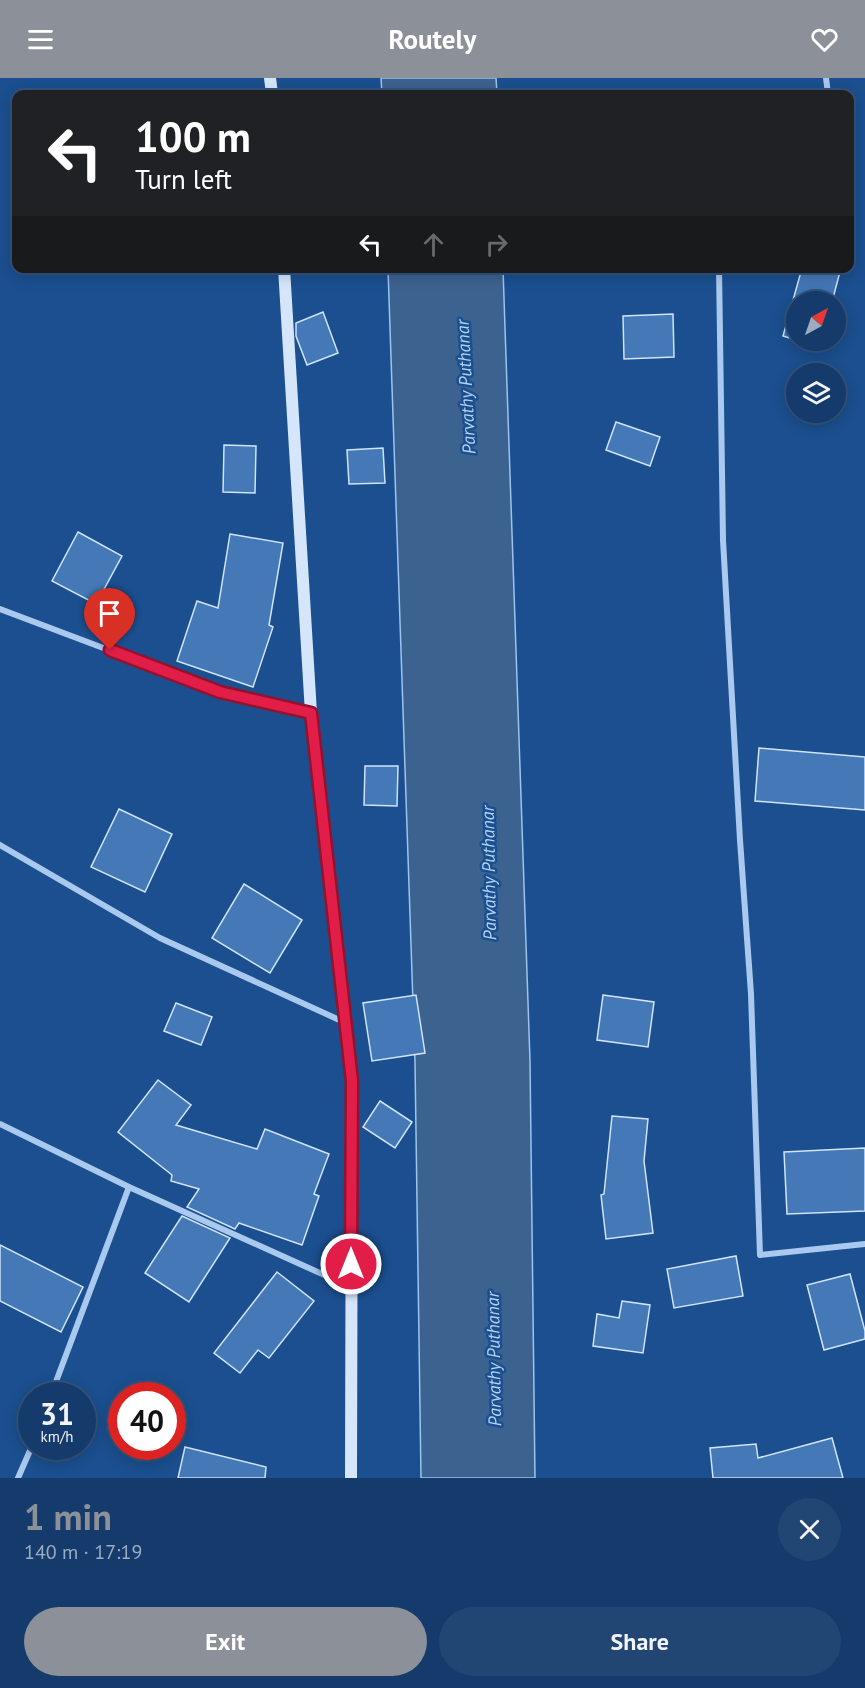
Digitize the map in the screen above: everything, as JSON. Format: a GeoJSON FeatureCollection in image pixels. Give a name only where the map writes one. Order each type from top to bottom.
{"type":"FeatureCollection","features":[{"type":"Feature","properties":{"kind":"street"},"geometry":{"type":"LineString","coordinates":[[284,273],[311,713],[352,1081],[351,1478]]}},
{"type":"Feature","properties":{"kind":"street"},"geometry":{"type":"LineString","coordinates":[[719,273],[723,540],[751,994],[760,1255],[865,1244]]}},
{"type":"Feature","properties":{"kind":"street"},"geometry":{"type":"LineString","coordinates":[[0,609],[220,692],[311,713]]}},
{"type":"Feature","properties":{"kind":"street"},"geometry":{"type":"LineString","coordinates":[[0,845],[160,938],[346,1024]]}},
{"type":"Feature","properties":{"kind":"street"},"geometry":{"type":"LineString","coordinates":[[0,1125],[129,1187],[351,1287]]}},
{"type":"Feature","properties":{"kind":"street"},"geometry":{"type":"LineString","coordinates":[[56,1382],[129,1187]]}},
{"type":"Feature","properties":{"kind":"street"},"geometry":{"type":"LineString","coordinates":[[18,1478],[26,1460]]}},
{"type":"Feature","properties":{"kind":"water"},"geometry":{"type":"Polygon","coordinates":[[[381,78],[496,78],[497,90],[382,90],[381,78]]]}},
{"type":"Feature","properties":{"kind":"water","name":"Parvathy Puthanar"},"geometry":{"type":"Polygon","coordinates":[[[388,273],[503,273],[530,1061],[535,1478],[421,1478],[415,1062],[388,273]]]}},
{"type":"Feature","properties":{"kind":"building"},"geometry":{"type":"Polygon","coordinates":[[[801,273],[840,273],[835,291],[796,291],[801,273]]]}},
{"type":"Feature","properties":{"kind":"building"},"geometry":{"type":"Polygon","coordinates":[[[323,312],[338,353],[307,365],[296,336],[296,323],[323,312]]]}},
{"type":"Feature","properties":{"kind":"building"},"geometry":{"type":"Polygon","coordinates":[[[673,314],[674,357],[624,359],[623,316],[673,314]]]}},
{"type":"Feature","properties":{"kind":"building"},"geometry":{"type":"Polygon","coordinates":[[[616,422],[660,437],[650,466],[606,450],[616,422]]]}},
{"type":"Feature","properties":{"kind":"building"},"geometry":{"type":"Polygon","coordinates":[[[224,445],[256,446],[255,493],[223,492],[224,445]]]}},
{"type":"Feature","properties":{"kind":"building"},"geometry":{"type":"Polygon","coordinates":[[[383,448],[385,483],[349,484],[347,450],[383,448]]]}},
{"type":"Feature","properties":{"kind":"building"},"geometry":{"type":"Polygon","coordinates":[[[78,532],[122,556],[96,604],[52,581],[78,532]]]}},
{"type":"Feature","properties":{"kind":"building"},"geometry":{"type":"Polygon","coordinates":[[[230,534],[283,543],[269,625],[273,627],[253,687],[177,661],[197,601],[218,608],[230,534]]]}},
{"type":"Feature","properties":{"kind":"building"},"geometry":{"type":"Polygon","coordinates":[[[759,748],[865,757],[865,810],[755,801],[759,748]]]}},
{"type":"Feature","properties":{"kind":"building"},"geometry":{"type":"Polygon","coordinates":[[[365,766],[398,766],[397,806],[364,805],[365,766]]]}},
{"type":"Feature","properties":{"kind":"building"},"geometry":{"type":"Polygon","coordinates":[[[119,809],[172,834],[145,892],[91,867],[119,809]]]}},
{"type":"Feature","properties":{"kind":"building"},"geometry":{"type":"Polygon","coordinates":[[[244,884],[302,920],[270,973],[212,938],[244,884]]]}},
{"type":"Feature","properties":{"kind":"building"},"geometry":{"type":"Polygon","coordinates":[[[416,995],[425,1053],[372,1061],[363,1003],[416,995]]]}},
{"type":"Feature","properties":{"kind":"building"},"geometry":{"type":"Polygon","coordinates":[[[603,995],[654,1002],[648,1047],[597,1040],[603,995]]]}},
{"type":"Feature","properties":{"kind":"building"},"geometry":{"type":"Polygon","coordinates":[[[176,1003],[212,1017],[201,1045],[164,1031],[176,1003]]]}},
{"type":"Feature","properties":{"kind":"building"},"geometry":{"type":"Polygon","coordinates":[[[158,1080],[191,1105],[176,1125],[257,1149],[265,1129],[329,1154],[314,1194],[319,1196],[302,1245],[239,1223],[235,1229],[187,1207],[199,1189],[171,1181],[172,1175],[118,1132],[158,1080]]]}},
{"type":"Feature","properties":{"kind":"building"},"geometry":{"type":"Polygon","coordinates":[[[380,1101],[412,1122],[395,1148],[363,1127],[380,1101]]]}},
{"type":"Feature","properties":{"kind":"building"},"geometry":{"type":"Polygon","coordinates":[[[612,1116],[648,1119],[644,1161],[653,1233],[606,1239],[601,1195],[604,1194],[612,1116]]]}},
{"type":"Feature","properties":{"kind":"building"},"geometry":{"type":"Polygon","coordinates":[[[865,1148],[865,1211],[787,1214],[784,1152],[865,1148]]]}},
{"type":"Feature","properties":{"kind":"building"},"geometry":{"type":"Polygon","coordinates":[[[182,1216],[230,1238],[189,1302],[145,1273],[182,1216]]]}},
{"type":"Feature","properties":{"kind":"building"},"geometry":{"type":"Polygon","coordinates":[[[0,1245],[83,1287],[61,1332],[0,1301],[0,1245]]]}},
{"type":"Feature","properties":{"kind":"building"},"geometry":{"type":"Polygon","coordinates":[[[736,1256],[743,1296],[674,1308],[667,1269],[736,1256]]]}},
{"type":"Feature","properties":{"kind":"building"},"geometry":{"type":"Polygon","coordinates":[[[277,1272],[314,1301],[269,1358],[258,1350],[240,1373],[214,1353],[277,1272]]]}},
{"type":"Feature","properties":{"kind":"building"},"geometry":{"type":"Polygon","coordinates":[[[850,1274],[865,1339],[824,1350],[807,1285],[850,1274]]]}},
{"type":"Feature","properties":{"kind":"building"},"geometry":{"type":"Polygon","coordinates":[[[622,1301],[650,1305],[643,1353],[593,1346],[597,1314],[619,1318],[622,1301]]]}},
{"type":"Feature","properties":{"kind":"building"},"geometry":{"type":"Polygon","coordinates":[[[832,1438],[843,1478],[713,1478],[710,1448],[756,1444],[758,1458],[832,1438]]]}},
{"type":"Feature","properties":{"kind":"building"},"geometry":{"type":"Polygon","coordinates":[[[186,1447],[266,1467],[265,1478],[178,1478],[182,1460],[186,1460],[186,1447]]]}},
{"type":"Feature","properties":{"kind":"route"},"geometry":{"type":"LineString","coordinates":[[110,650],[220,692],[311,713],[352,1081],[351,1264]]}}]}
